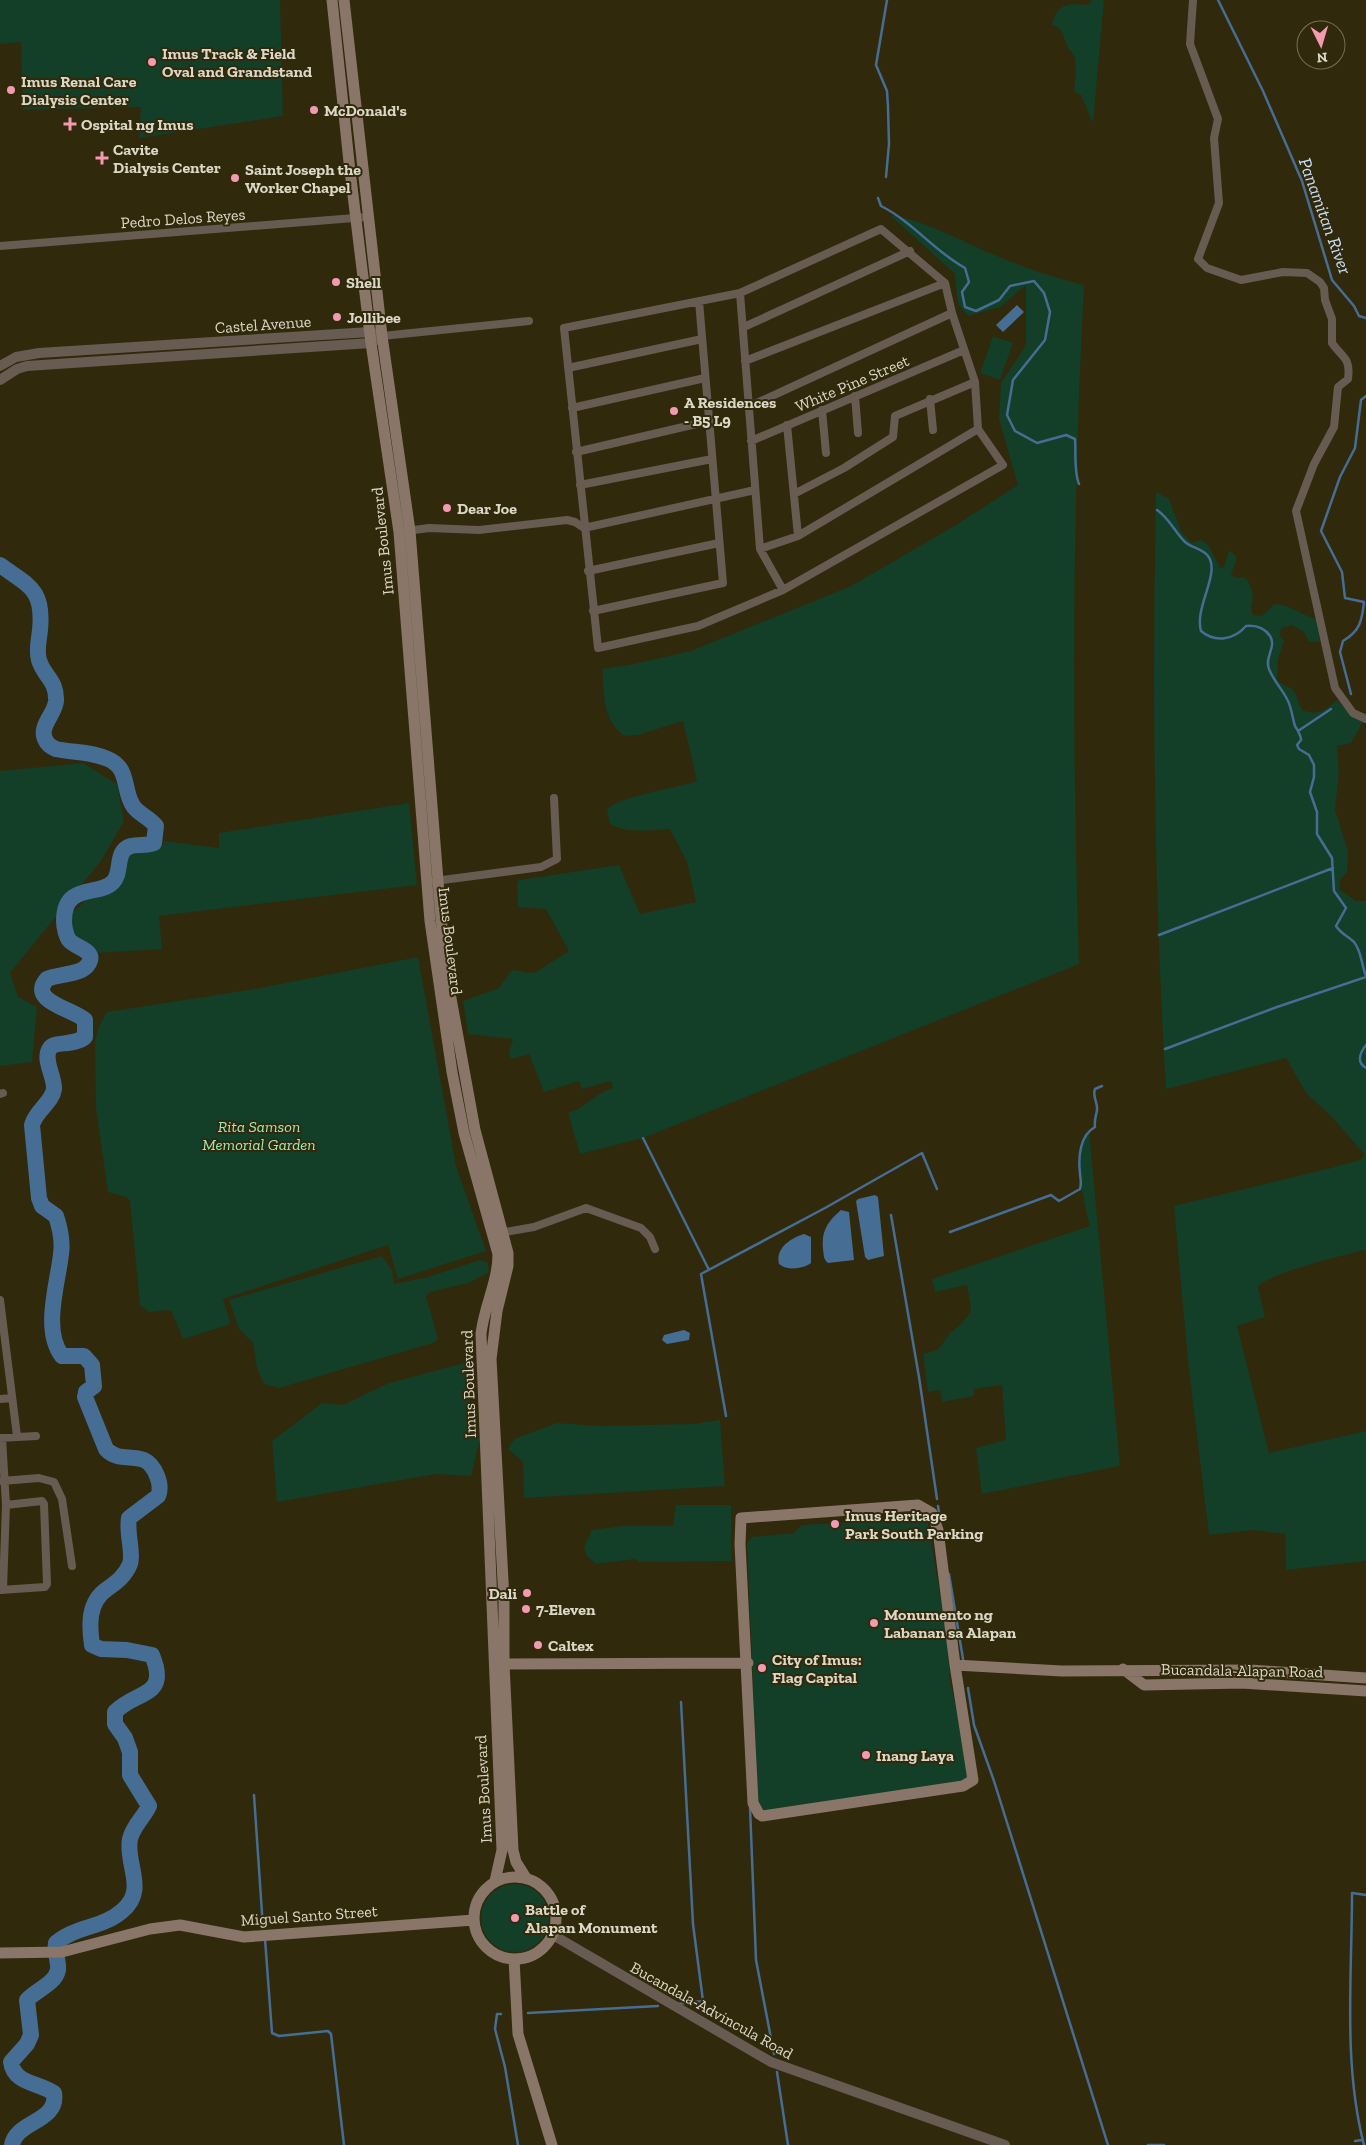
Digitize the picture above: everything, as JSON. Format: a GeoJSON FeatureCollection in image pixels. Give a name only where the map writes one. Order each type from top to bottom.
{"type":"FeatureCollection","features":[{"type":"Feature","properties":{"kind":"main road","name":"Imus Boulevard"},"geometry":{"type":"LineString","coordinates":[[332,0],[361,218],[382,336],[405,532],[432,881],[469,1131],[497,1234],[508,1266],[497,1311],[491,1359],[504,1599],[499,1664],[502,1850],[495,1881]]}},
{"type":"Feature","properties":{"kind":"main road","name":"Imus Boulevard"},"geometry":{"type":"LineString","coordinates":[[344,0],[370,337],[405,532]]}},
{"type":"Feature","properties":{"kind":"main road"},"geometry":{"type":"LineString","coordinates":[[918,1505],[932,1513],[938,1530],[955,1665],[974,1778],[970,1784],[963,1786],[762,1816],[755,1811],[753,1804],[748,1663],[740,1544],[740,1521],[742,1517],[918,1505]]}},
{"type":"Feature","properties":{"kind":"main road"},"geometry":{"type":"LineString","coordinates":[[499,1664],[748,1663]]}},
{"type":"Feature","properties":{"kind":"main road","name":"Imus Boulevard"},"geometry":{"type":"LineString","coordinates":[[499,1664],[513,1850],[516,1862],[526,1878]]}},
{"type":"Feature","properties":{"kind":"main road","name":"Bucandala-Alapan Road"},"geometry":{"type":"LineString","coordinates":[[955,1665],[1062,1671],[1123,1669],[1250,1670],[1366,1678]]}},
{"type":"Feature","properties":{"kind":"main road","name":"Bucandala-Alapan Road"},"geometry":{"type":"LineString","coordinates":[[1123,1669],[1144,1685],[1242,1684],[1366,1691]]}},
{"type":"Feature","properties":{"kind":"main road"},"geometry":{"type":"LineString","coordinates":[[516,1876],[526,1878],[539,1884],[549,1893],[555,1903],[557,1923],[553,1935],[539,1951],[523,1958],[514,1959],[497,1955],[489,1950],[478,1936],[474,1920],[478,1899],[495,1881],[516,1876]]}},
{"type":"Feature","properties":{"kind":"main road","name":"Miguel Santo Street"},"geometry":{"type":"LineString","coordinates":[[0,1953],[62,1952],[95,1942],[171,1926],[186,1926],[244,1937],[474,1920]]}},
{"type":"Feature","properties":{"kind":"main road"},"geometry":{"type":"LineString","coordinates":[[514,1959],[518,2034],[552,2145]]}},
{"type":"Feature","properties":{"kind":"street"},"geometry":{"type":"LineString","coordinates":[[1194,0],[1190,44],[1218,119],[1214,138],[1219,202],[1198,259],[1207,268],[1241,280],[1291,273],[1307,273],[1320,282],[1332,320],[1332,343],[1344,355],[1348,363],[1348,379],[1338,386],[1335,398],[1334,427],[1314,464],[1296,512],[1326,658],[1335,688],[1353,713],[1366,719]]}},
{"type":"Feature","properties":{"kind":"street","name":"Pedro Delos Reyes"},"geometry":{"type":"LineString","coordinates":[[0,246],[361,218]]}},
{"type":"Feature","properties":{"kind":"street"},"geometry":{"type":"LineString","coordinates":[[881,229],[910,251],[945,283],[952,313],[975,382],[978,429],[1003,465],[783,590],[698,626],[598,648],[588,570],[564,328],[740,293],[881,229]]}},
{"type":"Feature","properties":{"kind":"street"},"geometry":{"type":"LineString","coordinates":[[744,327],[910,251]]}},
{"type":"Feature","properties":{"kind":"street"},"geometry":{"type":"LineString","coordinates":[[745,362],[945,283]]}},
{"type":"Feature","properties":{"kind":"street"},"geometry":{"type":"LineString","coordinates":[[740,293],[760,549],[783,590]]}},
{"type":"Feature","properties":{"kind":"street"},"geometry":{"type":"LineString","coordinates":[[593,611],[723,582],[699,301]]}},
{"type":"Feature","properties":{"kind":"street"},"geometry":{"type":"LineString","coordinates":[[748,407],[952,313]]}},
{"type":"Feature","properties":{"kind":"street"},"geometry":{"type":"LineString","coordinates":[[382,336],[529,321]]}},
{"type":"Feature","properties":{"kind":"street","name":"Castel Avenue"},"geometry":{"type":"LineString","coordinates":[[0,380],[17,369],[27,366],[382,336]]}},
{"type":"Feature","properties":{"kind":"street","name":"Castel Avenue"},"geometry":{"type":"LineString","coordinates":[[0,366],[16,357],[33,354],[370,337]]}},
{"type":"Feature","properties":{"kind":"street"},"geometry":{"type":"LineString","coordinates":[[568,368],[702,339]]}},
{"type":"Feature","properties":{"kind":"street","name":"White Pine Street"},"geometry":{"type":"LineString","coordinates":[[751,441],[964,350]]}},
{"type":"Feature","properties":{"kind":"street"},"geometry":{"type":"LineString","coordinates":[[572,408],[705,378]]}},
{"type":"Feature","properties":{"kind":"street"},"geometry":{"type":"LineString","coordinates":[[794,494],[844,468],[893,437],[895,416],[930,399],[975,382]]}},
{"type":"Feature","properties":{"kind":"street"},"geometry":{"type":"LineString","coordinates":[[855,396],[858,433]]}},
{"type":"Feature","properties":{"kind":"street"},"geometry":{"type":"LineString","coordinates":[[930,399],[933,430]]}},
{"type":"Feature","properties":{"kind":"street"},"geometry":{"type":"LineString","coordinates":[[822,410],[826,453]]}},
{"type":"Feature","properties":{"kind":"street"},"geometry":{"type":"LineString","coordinates":[[576,452],[709,421]]}},
{"type":"Feature","properties":{"kind":"street"},"geometry":{"type":"LineString","coordinates":[[787,425],[798,536]]}},
{"type":"Feature","properties":{"kind":"street"},"geometry":{"type":"LineString","coordinates":[[760,549],[798,536],[978,429]]}},
{"type":"Feature","properties":{"kind":"street"},"geometry":{"type":"LineString","coordinates":[[580,485],[712,459]]}},
{"type":"Feature","properties":{"kind":"street"},"geometry":{"type":"LineString","coordinates":[[405,532],[429,528],[479,530],[567,520],[575,522],[584,528],[755,490]]}},
{"type":"Feature","properties":{"kind":"street"},"geometry":{"type":"LineString","coordinates":[[588,570],[719,543]]}},
{"type":"Feature","properties":{"kind":"street"},"geometry":{"type":"LineString","coordinates":[[432,881],[541,867],[557,859],[554,798]]}},
{"type":"Feature","properties":{"kind":"street"},"geometry":{"type":"LineString","coordinates":[[497,1234],[534,1227],[586,1208],[641,1228],[650,1237],[656,1249]]}},
{"type":"Feature","properties":{"kind":"street"},"geometry":{"type":"LineString","coordinates":[[0,1300],[4,1358],[17,1436]]}},
{"type":"Feature","properties":{"kind":"street"},"geometry":{"type":"LineString","coordinates":[[0,1399],[12,1398]]}},
{"type":"Feature","properties":{"kind":"street"},"geometry":{"type":"LineString","coordinates":[[6,1505],[42,1502],[44,1504],[47,1584],[44,1587],[2,1590],[6,1505],[2,1481],[1,1438],[36,1436]]}},
{"type":"Feature","properties":{"kind":"street"},"geometry":{"type":"LineString","coordinates":[[2,1481],[39,1478],[54,1482],[62,1499],[72,1566]]}},
{"type":"Feature","properties":{"kind":"street","name":"Bucandala-Advincula Road"},"geometry":{"type":"LineString","coordinates":[[553,1935],[770,2062],[1006,2145]]}},
{"type":"Feature","properties":{"kind":"green space","name":"Imus Track & Field Oval and Grandstand"},"geometry":{"type":"Polygon","coordinates":[[[0,0],[280,0],[283,116],[139,138],[141,107],[23,110],[21,42],[0,44],[0,0]]]}},
{"type":"Feature","properties":{"kind":"green space"},"geometry":{"type":"Polygon","coordinates":[[[1092,0],[1104,0],[1093,123],[1081,95],[1074,91],[1076,69],[1074,55],[1061,31],[1052,25],[1060,8],[1074,4],[1088,5],[1092,0]]]}},
{"type":"Feature","properties":{"kind":"green space"},"geometry":{"type":"Polygon","coordinates":[[[890,215],[931,227],[1029,269],[1084,285],[1077,455],[1074,624],[1079,964],[643,1138],[580,1154],[568,1113],[581,1107],[600,1093],[613,1088],[611,1081],[582,1089],[579,1081],[544,1092],[529,1054],[511,1059],[509,1050],[513,1039],[468,1034],[463,1001],[499,988],[512,970],[529,973],[536,972],[569,951],[546,909],[518,907],[517,883],[519,880],[619,865],[640,914],[696,902],[687,862],[670,829],[639,831],[617,827],[610,824],[607,809],[636,796],[697,781],[683,721],[638,735],[624,736],[611,721],[608,714],[604,697],[602,669],[691,651],[851,586],[956,525],[1018,485],[999,419],[1001,383],[1026,345],[1026,285],[1000,307],[968,316],[958,304],[955,274],[890,215]]]}},
{"type":"Feature","properties":{"kind":"green space"},"geometry":{"type":"Polygon","coordinates":[[[993,336],[1013,343],[1000,380],[980,373],[993,336]]]}},
{"type":"Feature","properties":{"kind":"green space"},"geometry":{"type":"Polygon","coordinates":[[[1156,492],[1169,499],[1181,531],[1192,543],[1201,540],[1209,546],[1220,568],[1224,567],[1229,550],[1237,557],[1231,575],[1237,578],[1245,577],[1252,589],[1251,608],[1253,615],[1262,616],[1275,604],[1286,606],[1316,619],[1320,642],[1309,642],[1304,632],[1292,625],[1281,628],[1280,635],[1284,641],[1278,659],[1277,680],[1294,691],[1302,710],[1307,712],[1321,711],[1337,700],[1349,713],[1363,722],[1351,743],[1337,746],[1339,773],[1335,809],[1348,852],[1347,872],[1340,880],[1339,889],[1356,901],[1366,901],[1366,1250],[1308,1265],[1263,1282],[1258,1287],[1265,1317],[1237,1326],[1269,1453],[1366,1431],[1366,1561],[1286,1570],[1285,1534],[1253,1530],[1209,1535],[1188,1361],[1174,1206],[1331,1168],[1360,1160],[1365,1155],[1331,1116],[1306,1093],[1286,1058],[1166,1089],[1159,940],[1155,790],[1156,492]]]}},
{"type":"Feature","properties":{"kind":"green space"},"geometry":{"type":"Polygon","coordinates":[[[83,763],[117,784],[124,821],[101,861],[10,973],[18,997],[37,1007],[32,1062],[0,1066],[0,771],[83,763]]]}},
{"type":"Feature","properties":{"kind":"green space"},"geometry":{"type":"Polygon","coordinates":[[[409,803],[417,885],[159,916],[162,949],[95,953],[74,940],[68,921],[72,913],[91,895],[114,889],[121,874],[122,857],[156,850],[161,848],[164,841],[219,848],[219,833],[409,803]]]}},
{"type":"Feature","properties":{"kind":"green space","name":"Rita Samson Memorial Garden"},"geometry":{"type":"Polygon","coordinates":[[[418,957],[456,1166],[486,1251],[398,1279],[388,1245],[223,1299],[231,1324],[183,1339],[172,1312],[167,1310],[149,1312],[140,1305],[130,1201],[126,1197],[108,1192],[96,1108],[95,1042],[98,1028],[107,1012],[255,989],[418,957]]]}},
{"type":"Feature","properties":{"kind":"green space"},"geometry":{"type":"Polygon","coordinates":[[[1089,1130],[1120,1466],[982,1494],[976,1448],[1006,1440],[1002,1385],[974,1389],[974,1396],[942,1402],[940,1390],[928,1392],[923,1354],[938,1350],[951,1332],[970,1313],[971,1308],[967,1285],[935,1292],[932,1279],[1090,1226],[1080,1176],[1080,1148],[1083,1137],[1089,1130]]]}},
{"type":"Feature","properties":{"kind":"green space"},"geometry":{"type":"Polygon","coordinates":[[[382,1256],[392,1270],[394,1284],[428,1277],[480,1260],[488,1263],[489,1272],[468,1283],[430,1292],[426,1296],[438,1339],[433,1343],[279,1388],[264,1384],[257,1368],[253,1343],[239,1329],[229,1300],[382,1256]]]}},
{"type":"Feature","properties":{"kind":"green space"},"geometry":{"type":"Polygon","coordinates":[[[465,1363],[474,1433],[480,1439],[471,1476],[435,1474],[277,1502],[272,1441],[322,1403],[343,1405],[389,1383],[465,1363]]]}},
{"type":"Feature","properties":{"kind":"green space"},"geometry":{"type":"Polygon","coordinates":[[[720,1420],[725,1486],[524,1498],[523,1462],[508,1449],[514,1439],[557,1423],[599,1426],[693,1424],[720,1420]]]}},
{"type":"Feature","properties":{"kind":"green space"},"geometry":{"type":"Polygon","coordinates":[[[676,1505],[731,1505],[731,1561],[639,1562],[635,1559],[596,1564],[587,1556],[584,1547],[592,1530],[622,1526],[673,1526],[676,1505]]]}},
{"type":"Feature","properties":{"kind":"green space"},"geometry":{"type":"Polygon","coordinates":[[[920,1518],[928,1523],[947,1636],[950,1681],[970,1772],[966,1779],[954,1783],[769,1811],[761,1809],[758,1801],[747,1544],[752,1537],[794,1533],[802,1525],[920,1518]]]}},
{"type":"Feature","properties":{"kind":"green space"},"geometry":{"type":"Polygon","coordinates":[[[515,1884],[528,1887],[539,1894],[546,1905],[549,1918],[546,1931],[539,1942],[528,1949],[515,1952],[502,1949],[491,1942],[484,1931],[481,1918],[484,1905],[491,1894],[502,1887],[515,1884]]]}},
{"type":"Feature","properties":{"kind":"water"},"geometry":{"type":"Polygon","coordinates":[[[1017,305],[1024,312],[1003,332],[996,325],[1017,305]]]}},
{"type":"Feature","properties":{"kind":"water"},"geometry":{"type":"Polygon","coordinates":[[[875,1195],[878,1197],[884,1256],[868,1260],[865,1257],[856,1201],[875,1195]]]}},
{"type":"Feature","properties":{"kind":"water"},"geometry":{"type":"Polygon","coordinates":[[[841,1210],[849,1212],[854,1260],[828,1263],[824,1258],[824,1232],[832,1218],[841,1210]]]}},
{"type":"Feature","properties":{"kind":"water"},"geometry":{"type":"Polygon","coordinates":[[[804,1234],[811,1237],[811,1263],[804,1267],[795,1268],[786,1268],[779,1264],[779,1253],[785,1244],[804,1234]]]}},
{"type":"Feature","properties":{"kind":"water"},"geometry":{"type":"Polygon","coordinates":[[[684,1330],[690,1333],[689,1340],[667,1344],[662,1340],[664,1335],[684,1330]]]}},
{"type":"Feature","properties":{"kind":"waterway"},"geometry":{"type":"LineString","coordinates":[[886,177],[889,144],[887,91],[876,65],[887,0]]}},
{"type":"Feature","properties":{"kind":"waterway","name":"Panamitan River"},"geometry":{"type":"LineString","coordinates":[[1218,0],[1263,91],[1302,181],[1332,280],[1354,306],[1359,316],[1366,318]]}},
{"type":"Feature","properties":{"kind":"waterway"},"geometry":{"type":"LineString","coordinates":[[878,198],[881,206],[903,220],[943,253],[965,268],[969,282],[962,292],[965,307],[976,311],[999,300],[1010,286],[1034,281],[1044,293],[1050,312],[1045,340],[1013,380],[1007,415],[1015,431],[1037,443],[1066,435],[1075,439],[1076,469],[1079,484]]}},
{"type":"Feature","properties":{"kind":"waterway","name":"Panamitan River"},"geometry":{"type":"LineString","coordinates":[[1351,694],[1340,652],[1343,641],[1359,625],[1364,602],[1345,598],[1342,572],[1321,531],[1340,477],[1355,448],[1361,400],[1366,396]]}},
{"type":"Feature","properties":{"kind":"waterway","name":"Panamitan River"},"geometry":{"type":"LineString","coordinates":[[1157,510],[1185,542],[1206,554],[1211,563],[1210,581],[1201,612],[1201,631],[1212,637],[1224,638],[1236,634],[1246,626],[1253,626],[1260,627],[1268,633],[1272,640],[1268,660],[1269,669],[1290,706],[1295,726],[1301,738],[1297,745],[1299,749],[1309,755],[1314,765],[1314,777],[1310,792],[1317,812],[1317,834],[1332,858],[1334,891],[1346,908],[1336,926],[1357,946],[1366,976]]}},
{"type":"Feature","properties":{"kind":"waterway"},"geometry":{"type":"LineString","coordinates":[[0,565],[32,590],[40,606],[38,657],[56,694],[55,706],[44,729],[46,741],[56,749],[94,755],[115,763],[125,779],[129,798],[134,807],[156,826],[154,843],[131,846],[122,852],[118,873],[113,882],[99,889],[76,895],[66,909],[65,931],[72,943],[90,955],[89,963],[86,967],[76,972],[47,979],[42,987],[47,999],[85,1020],[85,1037],[75,1042],[56,1045],[50,1048],[47,1057],[54,1084],[53,1094],[32,1125],[39,1198],[42,1206],[56,1216],[61,1239],[62,1249],[52,1320],[56,1345],[62,1356],[84,1356],[92,1365],[94,1386],[86,1392],[85,1397],[106,1449],[115,1455],[144,1460],[152,1466],[159,1481],[158,1496],[129,1518],[130,1564],[126,1572],[96,1600],[90,1622],[92,1645],[101,1649],[127,1650],[152,1655],[157,1679],[154,1686],[115,1712],[115,1724],[125,1738],[130,1752],[130,1775],[149,1806],[130,1839],[130,1858],[135,1886],[130,1903],[114,1917],[72,1933],[56,1943],[58,1967],[56,1975],[27,2000],[31,2035],[27,2044],[11,2062],[13,2069],[22,2079],[54,2093],[54,2103],[44,2116],[21,2131],[15,2137],[12,2145]]}},
{"type":"Feature","properties":{"kind":"waterway","name":"Panamitan River"},"geometry":{"type":"LineString","coordinates":[[1298,731],[1331,709]]}},
{"type":"Feature","properties":{"kind":"waterway"},"geometry":{"type":"LineString","coordinates":[[1159,935],[1333,868]]}},
{"type":"Feature","properties":{"kind":"waterway"},"geometry":{"type":"LineString","coordinates":[[1165,1049],[1277,1007],[1366,977]]}},
{"type":"Feature","properties":{"kind":"waterway","name":"Panamitan River"},"geometry":{"type":"LineString","coordinates":[[1366,1045],[1360,1057],[1361,1063],[1366,1068]]}},
{"type":"Feature","properties":{"kind":"waterway"},"geometry":{"type":"LineString","coordinates":[[950,1232],[1051,1195],[1059,1201],[1080,1189],[1079,1160],[1081,1147],[1086,1135],[1095,1127],[1097,1107],[1094,1092],[1095,1089],[1102,1086]]}},
{"type":"Feature","properties":{"kind":"waterway"},"geometry":{"type":"LineString","coordinates":[[643,1138],[709,1270]]}},
{"type":"Feature","properties":{"kind":"waterway"},"geometry":{"type":"LineString","coordinates":[[726,1416],[701,1274],[825,1208],[922,1153],[937,1189]]}},
{"type":"Feature","properties":{"kind":"waterway"},"geometry":{"type":"LineString","coordinates":[[891,1215],[919,1377],[937,1499]]}},
{"type":"Feature","properties":{"kind":"waterway"},"geometry":{"type":"LineString","coordinates":[[938,1506],[940,1519]]}},
{"type":"Feature","properties":{"kind":"waterway"},"geometry":{"type":"LineString","coordinates":[[949,1574],[963,1659]]}},
{"type":"Feature","properties":{"kind":"waterway"},"geometry":{"type":"LineString","coordinates":[[968,1688],[974,1725],[994,1781],[1108,2145]]}},
{"type":"Feature","properties":{"kind":"waterway"},"geometry":{"type":"LineString","coordinates":[[677,2004],[703,2001],[693,1924],[681,1702]]}},
{"type":"Feature","properties":{"kind":"waterway"},"geometry":{"type":"LineString","coordinates":[[254,1795],[263,1928]]}},
{"type":"Feature","properties":{"kind":"waterway"},"geometry":{"type":"LineString","coordinates":[[750,1807],[756,1960],[774,2054]]}},
{"type":"Feature","properties":{"kind":"waterway"},"geometry":{"type":"LineString","coordinates":[[1364,2145],[1353,2083],[1350,1988],[1352,1893],[1366,1895]]}},
{"type":"Feature","properties":{"kind":"waterway"},"geometry":{"type":"LineString","coordinates":[[265,1939],[272,2033],[279,2036],[328,2031],[331,2034],[344,2145]]}},
{"type":"Feature","properties":{"kind":"waterway"},"geometry":{"type":"LineString","coordinates":[[528,2013],[658,2006]]}},
{"type":"Feature","properties":{"kind":"waterway"},"geometry":{"type":"LineString","coordinates":[[501,2014],[497,2014],[495,2029],[505,2067],[518,2145]]}},
{"type":"Feature","properties":{"kind":"waterway"},"geometry":{"type":"LineString","coordinates":[[777,2072],[788,2145]]}},
{"type":"Feature","properties":{"kind":"waterway"},"geometry":{"type":"LineString","coordinates":[[1355,2141],[1362,2140]]}},
{"type":"Feature","properties":{"kind":"waterway"},"geometry":{"type":"LineString","coordinates":[[1148,2145],[1164,2145]]}},
{"type":"Feature","properties":{"kind":"place","name":"Imus Track & Field Oval and Grandstand"},"geometry":{"type":"Point","coordinates":[152,62]}},
{"type":"Feature","properties":{"kind":"place","name":"Imus Renal Care Dialysis Center"},"geometry":{"type":"Point","coordinates":[11,90]}},
{"type":"Feature","properties":{"kind":"place","name":"McDonald's"},"geometry":{"type":"Point","coordinates":[314,110]}},
{"type":"Feature","properties":{"kind":"place","name":"Ospital ng Imus"},"geometry":{"type":"Point","coordinates":[70,124]}},
{"type":"Feature","properties":{"kind":"place","name":"Cavite Dialysis Center"},"geometry":{"type":"Point","coordinates":[102,158]}},
{"type":"Feature","properties":{"kind":"place","name":"Saint Joseph the Worker Chapel"},"geometry":{"type":"Point","coordinates":[235,178]}},
{"type":"Feature","properties":{"kind":"place","name":"Shell"},"geometry":{"type":"Point","coordinates":[336,282]}},
{"type":"Feature","properties":{"kind":"place","name":"Jollibee"},"geometry":{"type":"Point","coordinates":[337,317]}},
{"type":"Feature","properties":{"kind":"place","name":"A Residences - B5 L9"},"geometry":{"type":"Point","coordinates":[674,411]}},
{"type":"Feature","properties":{"kind":"place","name":"Dear Joe"},"geometry":{"type":"Point","coordinates":[447,508]}},
{"type":"Feature","properties":{"kind":"place","name":"Imus Heritage Park South Parking"},"geometry":{"type":"Point","coordinates":[835,1524]}},
{"type":"Feature","properties":{"kind":"place","name":"Dali"},"geometry":{"type":"Point","coordinates":[527,1593]}},
{"type":"Feature","properties":{"kind":"place","name":"7-Eleven"},"geometry":{"type":"Point","coordinates":[526,1609]}},
{"type":"Feature","properties":{"kind":"place","name":"Monumento ng Labanan sa Alapan"},"geometry":{"type":"Point","coordinates":[874,1623]}},
{"type":"Feature","properties":{"kind":"place","name":"Caltex"},"geometry":{"type":"Point","coordinates":[538,1645]}},
{"type":"Feature","properties":{"kind":"place","name":"City of Imus: Flag Capital"},"geometry":{"type":"Point","coordinates":[762,1668]}},
{"type":"Feature","properties":{"kind":"place","name":"Inang Laya"},"geometry":{"type":"Point","coordinates":[866,1755]}},
{"type":"Feature","properties":{"kind":"place","name":"Battle of Alapan Monument"},"geometry":{"type":"Point","coordinates":[515,1918]}}]}
